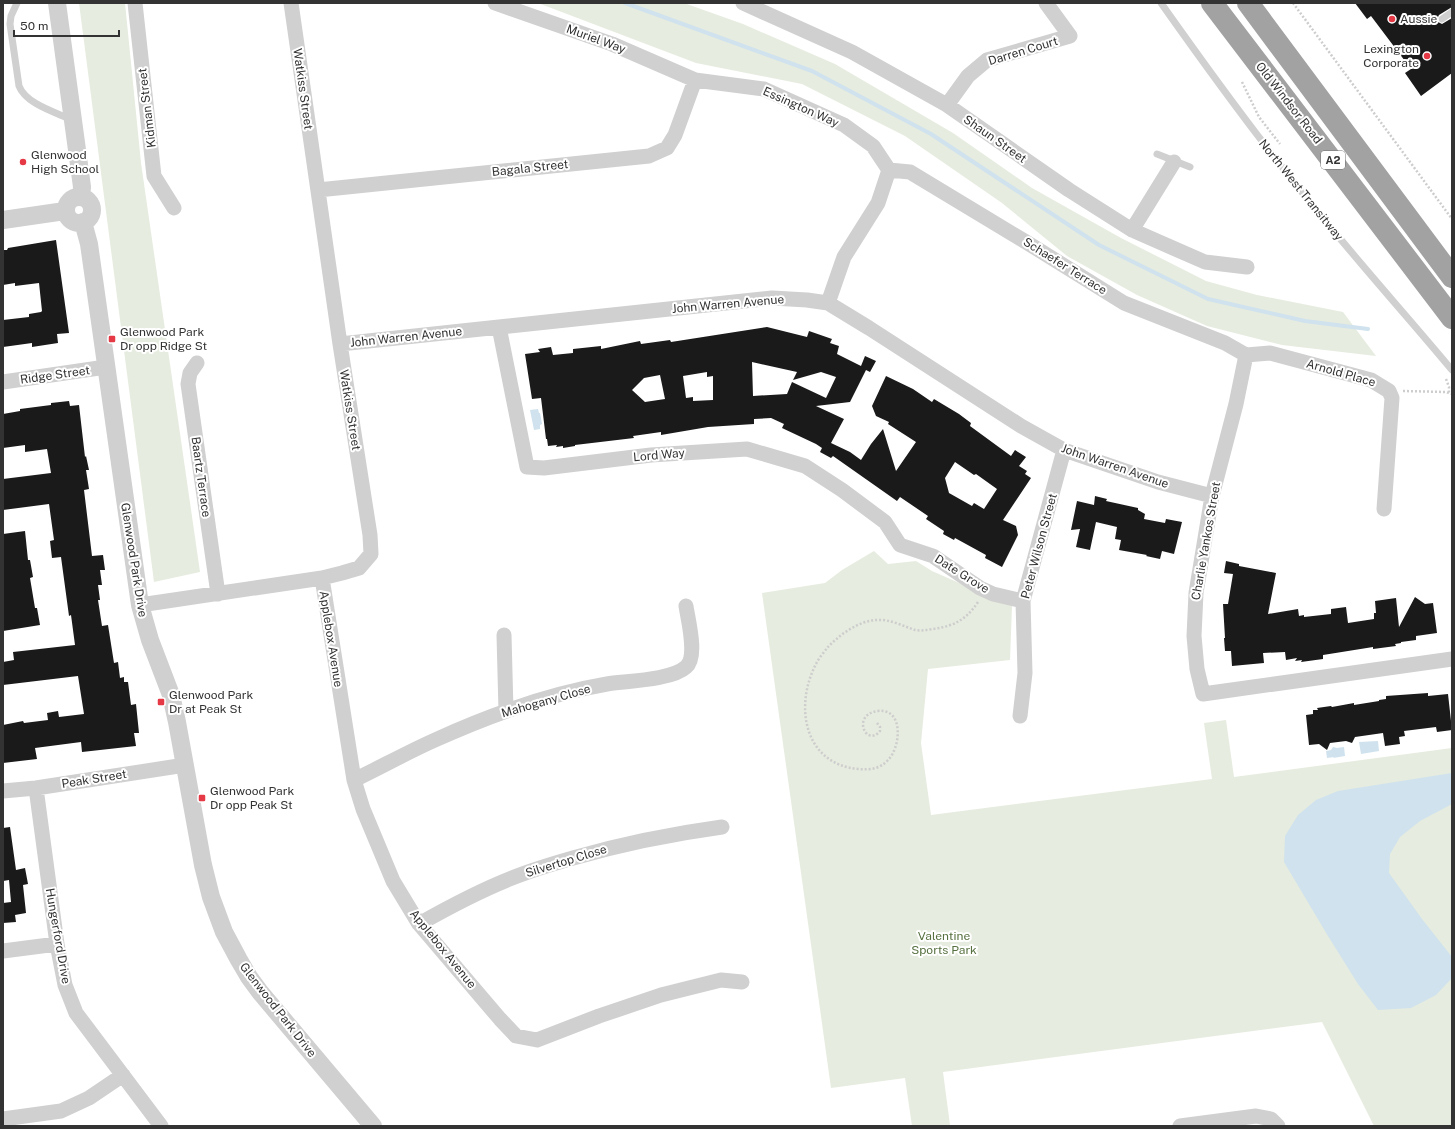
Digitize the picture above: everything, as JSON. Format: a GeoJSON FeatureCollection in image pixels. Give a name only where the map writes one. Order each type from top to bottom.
{"type":"FeatureCollection","features":[{"type":"Feature","properties":{"kind":"highway","name":"Old Windsor Road"},"geometry":{"type":"LineString","coordinates":[[1212,3],[1452,318]]}},
{"type":"Feature","properties":{"kind":"highway","name":"A2"},"geometry":{"type":"LineString","coordinates":[[1248,3],[1452,277]]}},
{"type":"Feature","properties":{"kind":"street"},"geometry":{"type":"LineString","coordinates":[[57,3],[82,187],[80,197]]}},
{"type":"Feature","properties":{"kind":"street","name":"Kidman Street"},"geometry":{"type":"LineString","coordinates":[[135,3],[154,176],[174,208]]}},
{"type":"Feature","properties":{"kind":"street","name":"Watkiss Street"},"geometry":{"type":"LineString","coordinates":[[140,605],[322,578],[359,568],[371,554],[370,535],[340,344],[291,3]]}},
{"type":"Feature","properties":{"kind":"street","name":"Muriel Way"},"geometry":{"type":"LineString","coordinates":[[495,3],[612,44],[695,80]]}},
{"type":"Feature","properties":{"kind":"street","name":"Darren Court"},"geometry":{"type":"LineString","coordinates":[[947,105],[968,76],[987,60],[1070,36],[1046,3]]}},
{"type":"Feature","properties":{"kind":"street","name":"Shaun Street"},"geometry":{"type":"LineString","coordinates":[[752,5],[852,52],[947,105],[1069,190],[1132,230],[1205,262],[1247,267]]}},
{"type":"Feature","properties":{"kind":"street","name":"Bagala Street"},"geometry":{"type":"LineString","coordinates":[[318,190],[649,156],[667,148],[675,135],[695,80]]}},
{"type":"Feature","properties":{"kind":"street","name":"Essington Way"},"geometry":{"type":"LineString","coordinates":[[695,80],[764,89],[844,125],[873,146],[888,170]]}},
{"type":"Feature","properties":{"kind":"street"},"geometry":{"type":"LineString","coordinates":[[1132,230],[1174,162]]}},
{"type":"Feature","properties":{"kind":"street"},"geometry":{"type":"LineString","coordinates":[[828,303],[844,257],[878,203],[888,170]]}},
{"type":"Feature","properties":{"kind":"street","name":"Schaefer Terrace"},"geometry":{"type":"LineString","coordinates":[[888,170],[910,172],[1124,303],[1225,343],[1246,355]]}},
{"type":"Feature","properties":{"kind":"street"},"geometry":{"type":"LineString","coordinates":[[76,196],[88,200],[92,208],[90,216],[83,222],[75,223],[66,215],[65,211],[65,207],[69,200],[76,196]]}},
{"type":"Feature","properties":{"kind":"street"},"geometry":{"type":"LineString","coordinates":[[3,220],[65,211]]}},
{"type":"Feature","properties":{"kind":"street","name":"Glenwood Park Drive"},"geometry":{"type":"LineString","coordinates":[[83,222],[89,244],[140,605],[150,640],[171,695],[203,865],[211,898],[224,932],[249,977],[265,998],[374,1126]]}},
{"type":"Feature","properties":{"kind":"street","name":"John Warren Avenue"},"geometry":{"type":"LineString","coordinates":[[340,344],[772,298],[828,303],[870,328],[1021,426],[1064,450],[1158,482],[1212,496]]}},
{"type":"Feature","properties":{"kind":"street","name":"Lord Way"},"geometry":{"type":"LineString","coordinates":[[499,327],[527,467],[544,468],[651,455],[747,449],[805,466],[842,490],[885,522],[900,545]]}},
{"type":"Feature","properties":{"kind":"street","name":"Arnold Place"},"geometry":{"type":"LineString","coordinates":[[1246,355],[1270,353],[1371,380],[1389,391],[1392,398],[1384,509]]}},
{"type":"Feature","properties":{"kind":"street","name":"Charlie Yankos Street"},"geometry":{"type":"LineString","coordinates":[[1246,355],[1236,404],[1212,496],[1196,593],[1194,636],[1197,669],[1203,694],[1452,659]]}},
{"type":"Feature","properties":{"kind":"street","name":"Baartz Terrace"},"geometry":{"type":"LineString","coordinates":[[197,363],[190,373],[188,384],[218,594]]}},
{"type":"Feature","properties":{"kind":"street","name":"Ridge Street"},"geometry":{"type":"LineString","coordinates":[[3,382],[106,367]]}},
{"type":"Feature","properties":{"kind":"street","name":"Peter Wilson Street"},"geometry":{"type":"LineString","coordinates":[[1020,716],[1025,673],[1023,602],[1064,450]]}},
{"type":"Feature","properties":{"kind":"street","name":"Date Grove"},"geometry":{"type":"LineString","coordinates":[[900,545],[933,556],[986,591],[1023,602]]}},
{"type":"Feature","properties":{"kind":"street","name":"Applebox Avenue"},"geometry":{"type":"LineString","coordinates":[[322,578],[354,780],[363,809],[393,881],[419,924],[516,1036],[536,1040],[660,995],[722,980],[742,982]]}},
{"type":"Feature","properties":{"kind":"street","name":"Mahogany Close"},"geometry":{"type":"LineString","coordinates":[[354,780],[435,740],[506,711],[568,693],[680,672],[688,666],[692,648],[686,606]]}},
{"type":"Feature","properties":{"kind":"street"},"geometry":{"type":"LineString","coordinates":[[504,635],[506,711]]}},
{"type":"Feature","properties":{"kind":"street","name":"Peak Street"},"geometry":{"type":"LineString","coordinates":[[3,791],[36,788],[185,765]]}},
{"type":"Feature","properties":{"kind":"street","name":"Hungerford Drive"},"geometry":{"type":"LineString","coordinates":[[36,788],[57,944],[65,985],[76,1013],[162,1126]]}},
{"type":"Feature","properties":{"kind":"street","name":"Silvertop Close"},"geometry":{"type":"LineString","coordinates":[[419,924],[469,896],[513,877],[546,866],[613,846],[671,834],[722,827]]}},
{"type":"Feature","properties":{"kind":"street"},"geometry":{"type":"LineString","coordinates":[[3,951],[57,944]]}},
{"type":"Feature","properties":{"kind":"street"},"geometry":{"type":"LineString","coordinates":[[3,1119],[61,1111],[89,1098],[123,1075]]}},
{"type":"Feature","properties":{"kind":"street"},"geometry":{"type":"LineString","coordinates":[[1180,1126],[1256,1116],[1271,1119],[1278,1126]]}},
{"type":"Feature","properties":{"kind":"lane"},"geometry":{"type":"LineString","coordinates":[[17,3],[11,16],[10,24],[21,92],[32,101],[72,120]]}},
{"type":"Feature","properties":{"kind":"lane","name":"North West Transitway"},"geometry":{"type":"LineString","coordinates":[[1161,3],[1287,174],[1452,370]]}},
{"type":"Feature","properties":{"kind":"lane"},"geometry":{"type":"LineString","coordinates":[[1442,19],[1452,12]]}},
{"type":"Feature","properties":{"kind":"lane"},"geometry":{"type":"LineString","coordinates":[[1157,154],[1174,162],[1190,167]]}},
{"type":"Feature","properties":{"kind":"path"},"geometry":{"type":"LineString","coordinates":[[1293,3],[1452,219]]}},
{"type":"Feature","properties":{"kind":"path"},"geometry":{"type":"LineString","coordinates":[[1242,82],[1260,117],[1280,144]]}},
{"type":"Feature","properties":{"kind":"path"},"geometry":{"type":"LineString","coordinates":[[1389,391],[1446,392],[1452,394]]}},
{"type":"Feature","properties":{"kind":"path"},"geometry":{"type":"LineString","coordinates":[[878,722],[880,730],[878,733],[873,735],[864,731],[862,724],[864,719],[872,713],[878,711],[889,714],[894,718],[898,730],[896,746],[891,757],[881,767],[868,770],[848,768],[833,762],[820,753],[810,737],[806,722],[805,700],[816,664],[828,648],[837,638],[852,628],[866,622],[877,620],[892,622],[917,630],[945,628],[964,618],[976,606],[986,591]]}},
{"type":"Feature","properties":{"kind":"green space"},"geometry":{"type":"Polygon","coordinates":[[[79,3],[125,3],[141,163],[200,572],[154,582],[79,3]]]}},
{"type":"Feature","properties":{"kind":"green space"},"geometry":{"type":"Polygon","coordinates":[[[538,3],[684,3],[743,24],[835,64],[953,133],[1032,188],[1121,238],[1206,281],[1257,295],[1343,312],[1376,356],[1282,345],[1207,326],[1137,295],[1067,256],[1002,203],[905,136],[802,84],[696,63],[538,3]]]}},
{"type":"Feature","properties":{"kind":"green space","name":"Valentine Sports Park"},"geometry":{"type":"Polygon","coordinates":[[[874,551],[888,564],[916,561],[932,571],[1012,606],[1010,660],[928,669],[921,743],[931,815],[1212,779],[1204,723],[1226,720],[1234,777],[1452,748],[1452,1126],[1374,1126],[1322,1022],[943,1072],[950,1125],[912,1126],[905,1078],[831,1088],[762,593],[825,583],[842,570],[874,551]]]}},
{"type":"Feature","properties":{"kind":"water"},"geometry":{"type":"Polygon","coordinates":[[[538,409],[542,424],[540,425],[540,429],[534,430],[530,410],[538,409]]]}},
{"type":"Feature","properties":{"kind":"water"},"geometry":{"type":"Polygon","coordinates":[[[1378,741],[1379,751],[1361,754],[1359,742],[1378,741]]]}},
{"type":"Feature","properties":{"kind":"water"},"geometry":{"type":"Polygon","coordinates":[[[1333,747],[1344,747],[1345,756],[1327,758],[1326,751],[1331,750],[1333,747]]]}},
{"type":"Feature","properties":{"kind":"water"},"geometry":{"type":"Polygon","coordinates":[[[1452,773],[1452,804],[1420,821],[1400,837],[1390,854],[1389,873],[1452,957],[1452,978],[1436,995],[1411,1008],[1378,1010],[1358,984],[1284,862],[1285,836],[1298,815],[1316,800],[1338,791],[1452,773]]]}},
{"type":"Feature","properties":{"kind":"building","name":"Lexington Corporate"},"geometry":{"type":"Polygon","coordinates":[[[1355,3],[1452,3],[1452,7],[1439,15],[1437,19],[1438,22],[1442,24],[1452,18],[1452,73],[1421,96],[1405,73],[1411,69],[1371,16],[1367,19],[1355,3]]]}},
{"type":"Feature","properties":{"kind":"building"},"geometry":{"type":"Polygon","coordinates":[[[56,240],[69,333],[57,334],[58,343],[32,347],[32,343],[3,347],[3,320],[29,317],[29,314],[42,311],[39,283],[15,286],[15,283],[3,285],[3,250],[56,240]]]}},
{"type":"Feature","properties":{"kind":"building"},"geometry":{"type":"Polygon","coordinates":[[[767,327],[807,337],[809,331],[832,339],[830,343],[839,346],[837,354],[861,366],[865,356],[876,361],[870,372],[866,370],[850,402],[816,406],[844,419],[831,443],[850,452],[861,460],[883,429],[896,471],[916,442],[888,424],[889,422],[876,416],[872,406],[886,376],[913,389],[932,402],[934,399],[959,414],[971,423],[970,426],[1011,456],[1015,450],[1026,457],[1019,466],[1027,471],[1025,474],[1031,478],[1003,520],[1016,526],[1018,535],[1002,567],[985,558],[986,555],[955,538],[954,540],[943,534],[944,531],[926,519],[928,516],[900,497],[897,501],[833,456],[831,458],[820,452],[822,448],[816,444],[782,428],[784,424],[771,418],[754,419],[754,424],[708,427],[661,435],[661,432],[633,436],[634,438],[575,445],[563,448],[563,446],[556,447],[557,445],[548,446],[541,398],[532,399],[525,354],[540,352],[538,349],[551,347],[553,355],[573,353],[573,349],[601,346],[601,349],[640,341],[641,344],[670,340],[671,342],[767,327]],[[752,362],[753,396],[787,394],[792,382],[826,398],[836,377],[821,372],[793,380],[797,372],[752,362]],[[707,372],[683,376],[686,398],[693,397],[693,401],[713,400],[713,376],[707,377],[707,372]],[[660,375],[644,378],[632,390],[645,402],[665,399],[660,375]],[[955,462],[945,478],[949,493],[972,506],[974,503],[984,509],[997,489],[976,474],[974,475],[955,462]]]}},
{"type":"Feature","properties":{"kind":"building"},"geometry":{"type":"Polygon","coordinates":[[[69,401],[70,406],[79,405],[85,457],[86,456],[89,470],[86,470],[89,489],[84,490],[92,556],[103,555],[105,570],[100,570],[102,585],[98,585],[100,600],[98,600],[102,626],[108,625],[114,663],[118,662],[120,678],[124,677],[124,682],[128,682],[131,705],[136,704],[139,733],[134,733],[136,746],[82,752],[81,742],[35,748],[37,759],[3,763],[3,725],[23,721],[24,723],[48,720],[47,713],[58,711],[59,717],[84,714],[78,676],[3,685],[3,662],[14,660],[13,652],[75,645],[71,615],[69,616],[61,557],[52,558],[50,541],[54,540],[49,504],[3,510],[3,479],[51,473],[47,449],[25,452],[25,445],[3,448],[3,414],[20,411],[20,409],[69,401]]]}},
{"type":"Feature","properties":{"kind":"building"},"geometry":{"type":"Polygon","coordinates":[[[1095,496],[1107,499],[1106,501],[1138,508],[1138,510],[1145,514],[1144,519],[1165,523],[1166,519],[1182,522],[1174,554],[1162,551],[1160,559],[1119,550],[1121,540],[1115,539],[1117,527],[1096,522],[1090,550],[1076,547],[1080,529],[1071,530],[1077,501],[1094,505],[1095,496]]]}},
{"type":"Feature","properties":{"kind":"building"},"geometry":{"type":"Polygon","coordinates":[[[25,531],[28,560],[30,560],[33,577],[30,578],[35,608],[37,608],[40,625],[3,631],[3,534],[25,531]]]}},
{"type":"Feature","properties":{"kind":"building"},"geometry":{"type":"Polygon","coordinates":[[[1226,561],[1239,564],[1239,566],[1276,573],[1268,614],[1298,609],[1299,616],[1304,615],[1304,617],[1331,614],[1331,609],[1346,607],[1348,623],[1374,619],[1374,613],[1376,613],[1375,601],[1396,598],[1399,627],[1415,597],[1425,604],[1433,603],[1437,633],[1416,636],[1416,640],[1401,642],[1395,644],[1396,646],[1373,649],[1373,647],[1323,655],[1323,659],[1301,662],[1302,660],[1295,661],[1297,658],[1286,660],[1285,652],[1263,653],[1264,663],[1232,666],[1231,651],[1225,651],[1224,638],[1223,604],[1228,604],[1233,574],[1224,573],[1226,561]]]}},
{"type":"Feature","properties":{"kind":"building"},"geometry":{"type":"Polygon","coordinates":[[[1428,693],[1428,696],[1448,694],[1452,730],[1437,732],[1436,727],[1404,731],[1405,736],[1399,737],[1400,744],[1385,746],[1383,733],[1355,737],[1352,743],[1346,741],[1330,743],[1327,750],[1319,744],[1309,745],[1306,715],[1313,714],[1313,710],[1318,710],[1317,708],[1379,701],[1386,699],[1386,696],[1428,693]]]}},
{"type":"Feature","properties":{"kind":"building"},"geometry":{"type":"Polygon","coordinates":[[[10,827],[16,870],[25,868],[28,884],[23,885],[26,913],[15,915],[16,922],[3,923],[3,903],[11,902],[9,880],[3,881],[3,828],[10,827]]]}},
{"type":"Feature","properties":{"kind":"waterway"},"geometry":{"type":"LineString","coordinates":[[625,3],[812,71],[931,134],[1099,245],[1208,299],[1305,321],[1368,329]]}},
{"type":"Feature","properties":{"kind":"place","name":"Aussie"},"geometry":{"type":"Point","coordinates":[1392,19]}},
{"type":"Feature","properties":{"kind":"place","name":"Lexington Corporate"},"geometry":{"type":"Point","coordinates":[1427,56]}},
{"type":"Feature","properties":{"kind":"place","name":"Glenwood High School"},"geometry":{"type":"Point","coordinates":[23,162]}},
{"type":"Feature","properties":{"kind":"place","name":"Glenwood Park Dr opp Ridge St"},"geometry":{"type":"Point","coordinates":[112,339]}},
{"type":"Feature","properties":{"kind":"place","name":"Glenwood Park Dr at Peak St"},"geometry":{"type":"Point","coordinates":[161,702]}},
{"type":"Feature","properties":{"kind":"place","name":"Glenwood Park Dr opp Peak St"},"geometry":{"type":"Point","coordinates":[202,798]}}]}
